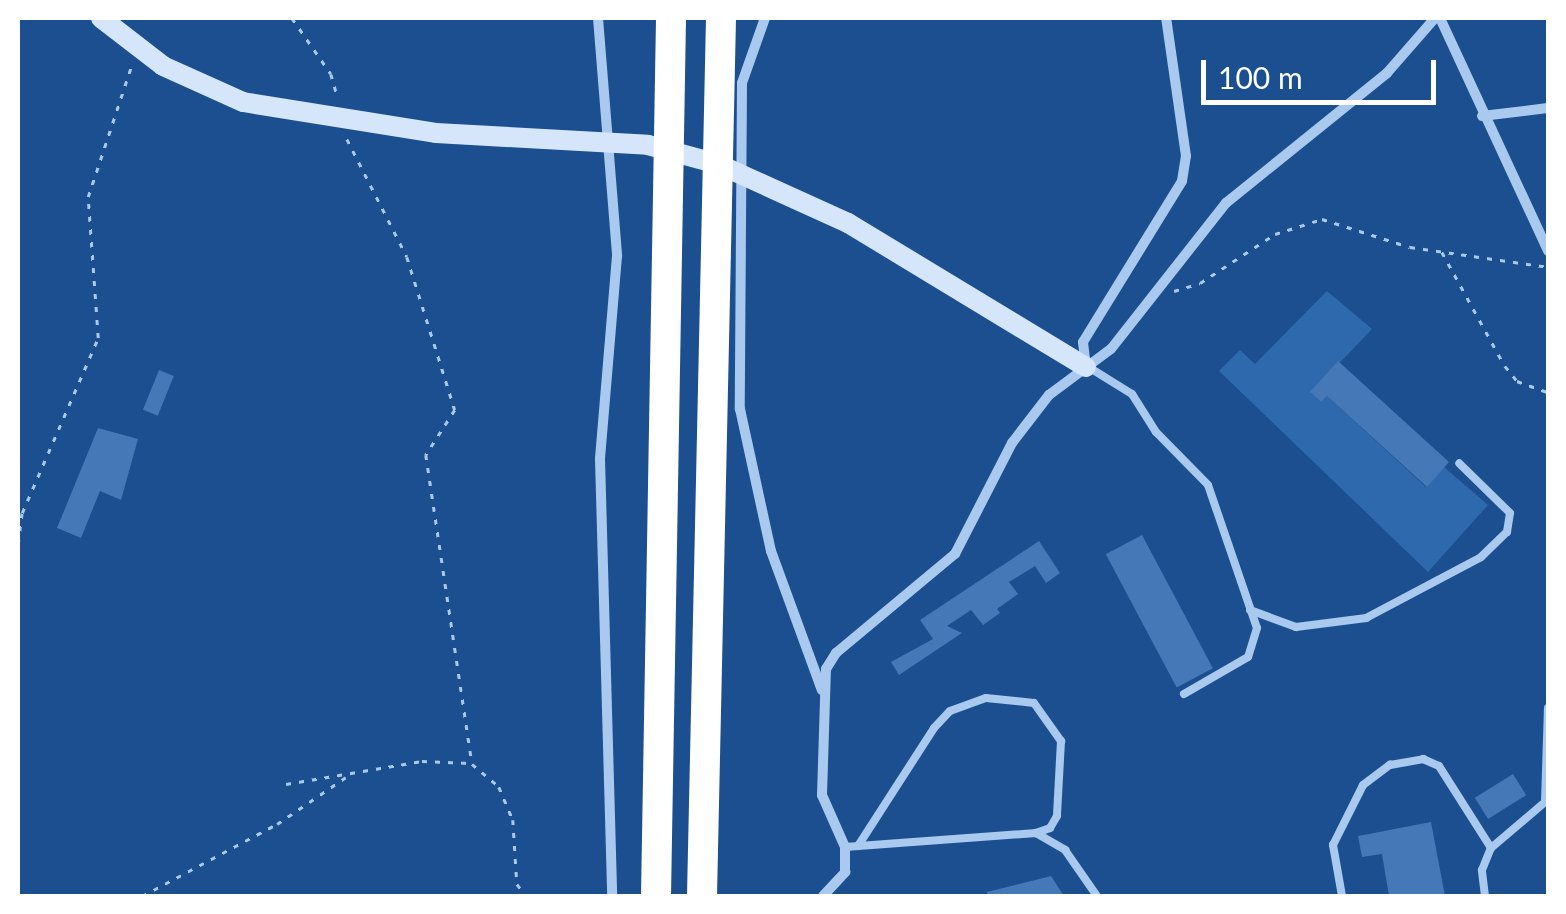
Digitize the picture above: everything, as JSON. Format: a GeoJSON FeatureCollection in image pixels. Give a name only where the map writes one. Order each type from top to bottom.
{"type":"FeatureCollection","features":[{"type":"Feature","properties":{"kind":"highway"},"geometry":{"type":"LineString","coordinates":[[656,896],[671,18]]}},
{"type":"Feature","properties":{"kind":"highway"},"geometry":{"type":"LineString","coordinates":[[702,896],[729,168],[721,18]]}},
{"type":"Feature","properties":{"kind":"street"},"geometry":{"type":"LineString","coordinates":[[101,18],[208,92],[340,122],[668,150],[729,168],[848,223],[1086,367]]}},
{"type":"Feature","properties":{"kind":"street"},"geometry":{"type":"LineString","coordinates":[[598,18],[611,144],[616,271],[600,459],[612,896]]}},
{"type":"Feature","properties":{"kind":"street"},"geometry":{"type":"LineString","coordinates":[[764,18],[742,83],[729,168],[740,409],[771,551],[824,697]]}},
{"type":"Feature","properties":{"kind":"street"},"geometry":{"type":"LineString","coordinates":[[1086,367],[1084,342],[1182,181],[1186,156],[1166,18]]}},
{"type":"Feature","properties":{"kind":"street"},"geometry":{"type":"LineString","coordinates":[[823,896],[845,872],[852,846],[822,795],[826,669],[836,653],[955,554],[1012,443],[1049,395],[1111,349],[1226,203],[1387,73],[1437,18],[1548,251]]}},
{"type":"Feature","properties":{"kind":"street"},"geometry":{"type":"LineString","coordinates":[[1482,116],[1548,108]]}},
{"type":"Feature","properties":{"kind":"lane"},"geometry":{"type":"LineString","coordinates":[[1086,367],[1132,394],[1156,432],[1208,485],[1250,610],[1258,642],[1248,657],[1184,694]]}},
{"type":"Feature","properties":{"kind":"lane"},"geometry":{"type":"LineString","coordinates":[[1250,610],[1296,627],[1366,618],[1481,557],[1507,532],[1510,513],[1459,463]]}},
{"type":"Feature","properties":{"kind":"lane"},"geometry":{"type":"LineString","coordinates":[[852,846],[950,711],[1000,697],[1034,703],[1061,740],[1057,816],[1036,833]]}},
{"type":"Feature","properties":{"kind":"lane"},"geometry":{"type":"LineString","coordinates":[[1485,896],[1482,870],[1491,848],[1534,817],[1545,802],[1548,708]]}},
{"type":"Feature","properties":{"kind":"lane"},"geometry":{"type":"LineString","coordinates":[[1342,896],[1333,846],[1345,814],[1363,784],[1409,759],[1439,766],[1491,848]]}},
{"type":"Feature","properties":{"kind":"lane"},"geometry":{"type":"LineString","coordinates":[[852,846],[1036,833],[1065,850],[1097,896]]}},
{"type":"Feature","properties":{"kind":"path"},"geometry":{"type":"LineString","coordinates":[[292,18],[331,74],[340,122],[401,242],[455,410],[426,455],[472,764]]}},
{"type":"Feature","properties":{"kind":"path"},"geometry":{"type":"LineString","coordinates":[[18,544],[22,514],[98,338],[88,197],[138,46]]}},
{"type":"Feature","properties":{"kind":"path"},"geometry":{"type":"LineString","coordinates":[[1152,297],[1200,283],[1274,234],[1322,219],[1442,251],[1548,267]]}},
{"type":"Feature","properties":{"kind":"path"},"geometry":{"type":"LineString","coordinates":[[1442,251],[1505,366],[1517,380],[1548,392]]}},
{"type":"Feature","properties":{"kind":"path"},"geometry":{"type":"LineString","coordinates":[[286,784],[422,762],[472,764],[499,786],[513,820],[518,884],[526,896]]}},
{"type":"Feature","properties":{"kind":"path"},"geometry":{"type":"LineString","coordinates":[[142,896],[277,824],[346,777]]}},
{"type":"Feature","properties":{"kind":"shaded area"},"geometry":{"type":"Polygon","coordinates":[[[1327,291],[1372,329],[1311,393],[1321,402],[1327,396],[1426,487],[1444,467],[1488,505],[1428,572],[1219,371],[1240,350],[1255,364],[1327,291]]]}},
{"type":"Feature","properties":{"kind":"building"},"geometry":{"type":"Polygon","coordinates":[[[1338,361],[1449,462],[1427,487],[1327,396],[1321,402],[1310,392],[1338,361]]]}},
{"type":"Feature","properties":{"kind":"building"},"geometry":{"type":"Polygon","coordinates":[[[159,370],[174,376],[158,416],[143,410],[159,370]]]}},
{"type":"Feature","properties":{"kind":"building"},"geometry":{"type":"Polygon","coordinates":[[[98,428],[138,439],[121,500],[100,491],[81,538],[57,528],[98,428]]]}},
{"type":"Feature","properties":{"kind":"building"},"geometry":{"type":"Polygon","coordinates":[[[1142,535],[1213,668],[1177,688],[1106,554],[1142,535]]]}},
{"type":"Feature","properties":{"kind":"building"},"geometry":{"type":"Polygon","coordinates":[[[1039,541],[1060,573],[1046,583],[1035,566],[1009,582],[1018,594],[997,609],[1000,613],[983,625],[971,610],[947,626],[962,633],[899,675],[891,662],[933,639],[920,620],[1039,541]]]}},
{"type":"Feature","properties":{"kind":"building"},"geometry":{"type":"Polygon","coordinates":[[[1513,774],[1526,795],[1488,819],[1475,798],[1513,774]]]}},
{"type":"Feature","properties":{"kind":"building"},"geometry":{"type":"Polygon","coordinates":[[[1431,822],[1445,896],[1389,896],[1382,854],[1362,857],[1358,836],[1431,822]]]}},
{"type":"Feature","properties":{"kind":"building"},"geometry":{"type":"Polygon","coordinates":[[[1051,876],[1064,896],[987,896],[987,892],[1051,876]]]}}]}
